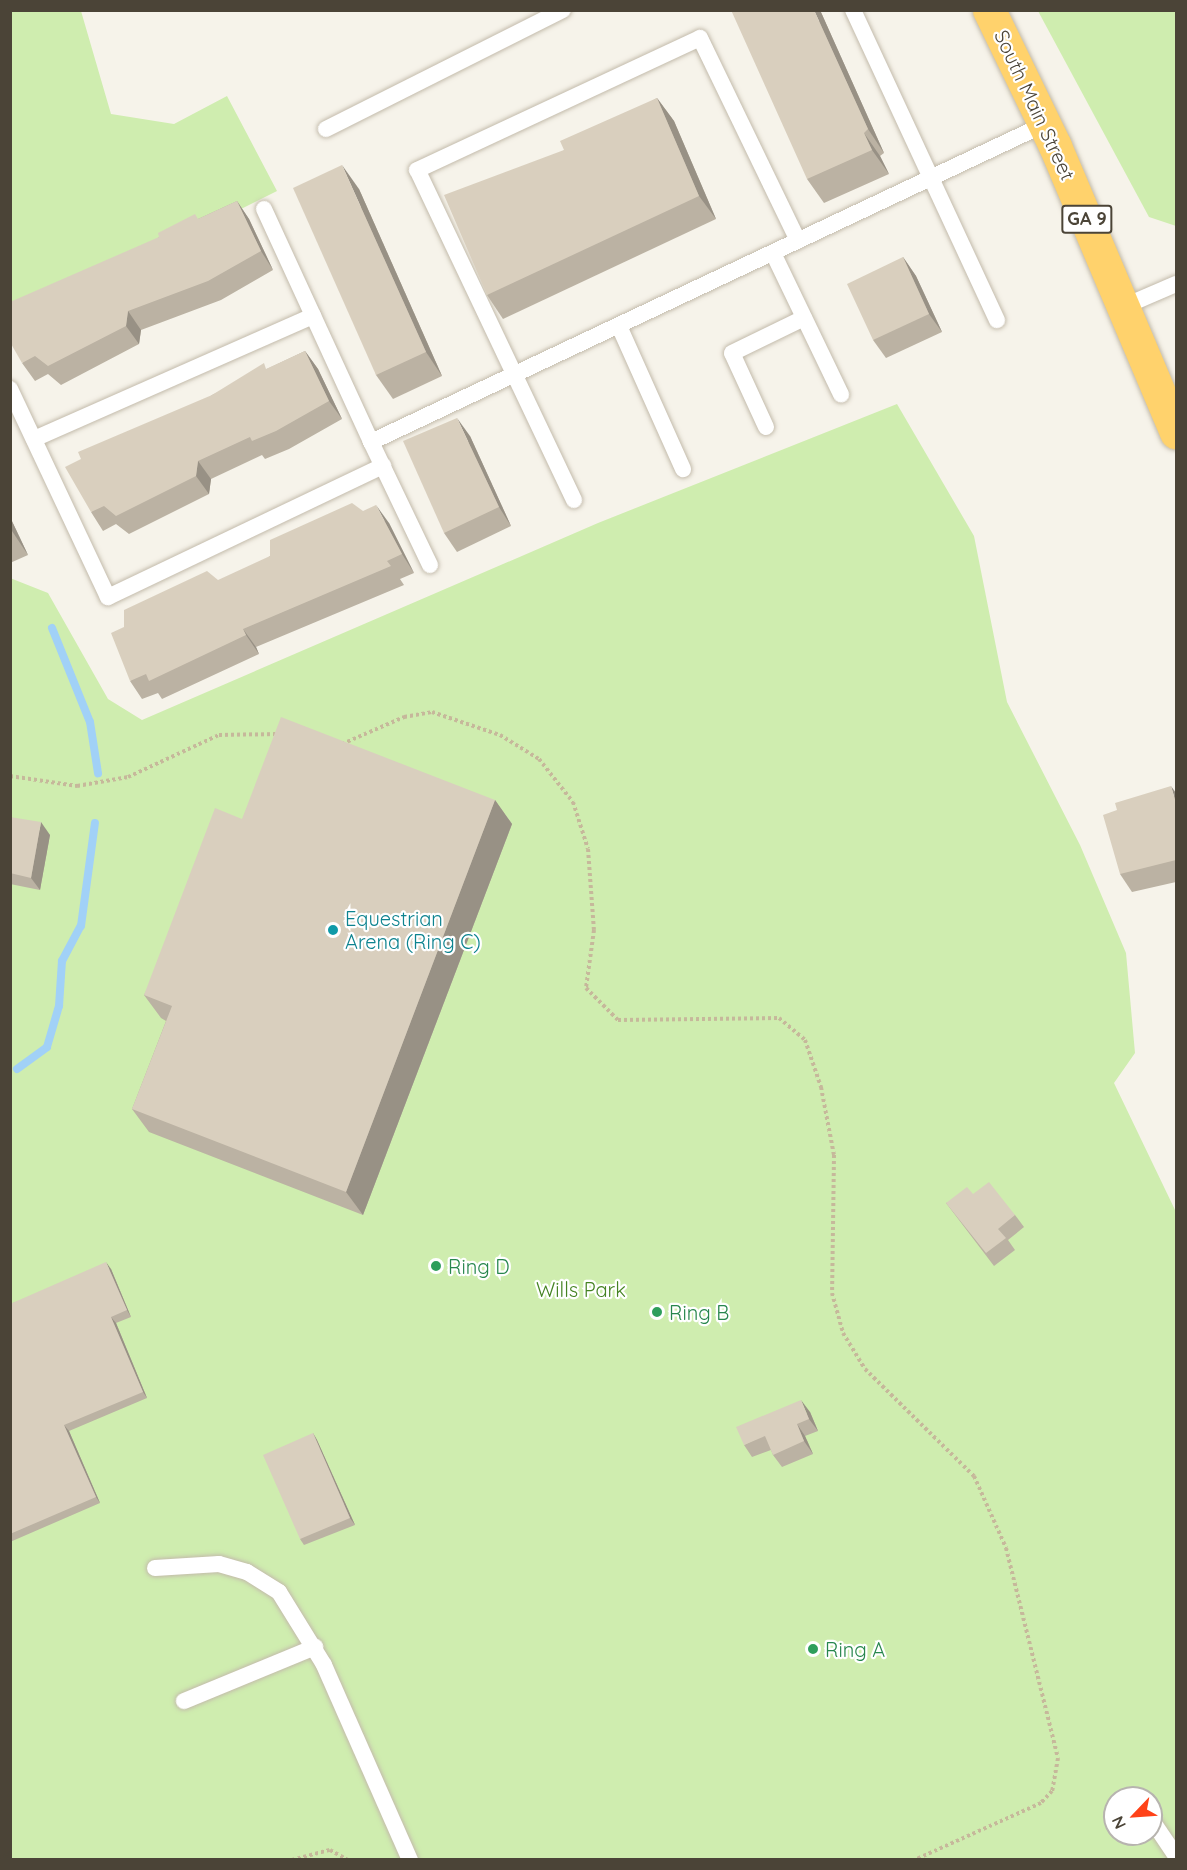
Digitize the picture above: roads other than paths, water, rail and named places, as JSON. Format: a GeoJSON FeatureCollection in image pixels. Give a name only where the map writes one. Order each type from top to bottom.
{"type":"FeatureCollection","features":[{"type":"Feature","properties":{"kind":"highway","name":"South Main Street"},"geometry":{"type":"LineString","coordinates":[[989,10],[1045,124],[1125,306],[1176,432]]}},
{"type":"Feature","properties":{"kind":"lane"},"geometry":{"type":"LineString","coordinates":[[853,10],[997,320]]}},
{"type":"Feature","properties":{"kind":"lane"},"geometry":{"type":"LineString","coordinates":[[326,129],[553,13]]}},
{"type":"Feature","properties":{"kind":"lane"},"geometry":{"type":"LineString","coordinates":[[574,500],[417,170],[700,38],[798,241]]}},
{"type":"Feature","properties":{"kind":"lane"},"geometry":{"type":"LineString","coordinates":[[371,442],[1045,124]]}},
{"type":"Feature","properties":{"kind":"lane"},"geometry":{"type":"LineString","coordinates":[[264,208],[430,565]]}},
{"type":"Feature","properties":{"kind":"lane"},"geometry":{"type":"LineString","coordinates":[[773,253],[841,394]]}},
{"type":"Feature","properties":{"kind":"lane"},"geometry":{"type":"LineString","coordinates":[[1125,306],[1176,284]]}},
{"type":"Feature","properties":{"kind":"lane"},"geometry":{"type":"LineString","coordinates":[[34,439],[313,316]]}},
{"type":"Feature","properties":{"kind":"lane"},"geometry":{"type":"LineString","coordinates":[[766,427],[732,353],[804,318]]}},
{"type":"Feature","properties":{"kind":"lane"},"geometry":{"type":"LineString","coordinates":[[618,326],[683,469]]}},
{"type":"Feature","properties":{"kind":"lane"},"geometry":{"type":"LineString","coordinates":[[10,389],[108,597],[383,466]]}},
{"type":"Feature","properties":{"kind":"lane"},"geometry":{"type":"LineString","coordinates":[[155,1568],[219,1564],[266,1581],[294,1609],[315,1647],[410,1860]]}},
{"type":"Feature","properties":{"kind":"lane"},"geometry":{"type":"LineString","coordinates":[[184,1701],[315,1647]]}},
{"type":"Feature","properties":{"kind":"lane"},"geometry":{"type":"LineString","coordinates":[[1163,1835],[1176,1856]]}},
{"type":"Feature","properties":{"kind":"waterway"},"geometry":{"type":"LineString","coordinates":[[52,628],[90,722],[98,773]]}},
{"type":"Feature","properties":{"kind":"waterway"},"geometry":{"type":"LineString","coordinates":[[17,1069],[47,1047],[59,1006],[62,961],[81,926],[95,823]]}},
{"type":"Feature","properties":{"kind":"place","name":"Equestrian Arena (Ring C)"},"geometry":{"type":"Point","coordinates":[333,930]}},
{"type":"Feature","properties":{"kind":"place","name":"Ring D"},"geometry":{"type":"Point","coordinates":[436,1266]}},
{"type":"Feature","properties":{"kind":"place","name":"Ring B"},"geometry":{"type":"Point","coordinates":[657,1312]}},
{"type":"Feature","properties":{"kind":"place","name":"Ring A"},"geometry":{"type":"Point","coordinates":[813,1649]}},
{"type":"Feature","properties":{"kind":"park label","name":"Wills Park"},"geometry":{"type":"Point","coordinates":[581,1289]}}]}
